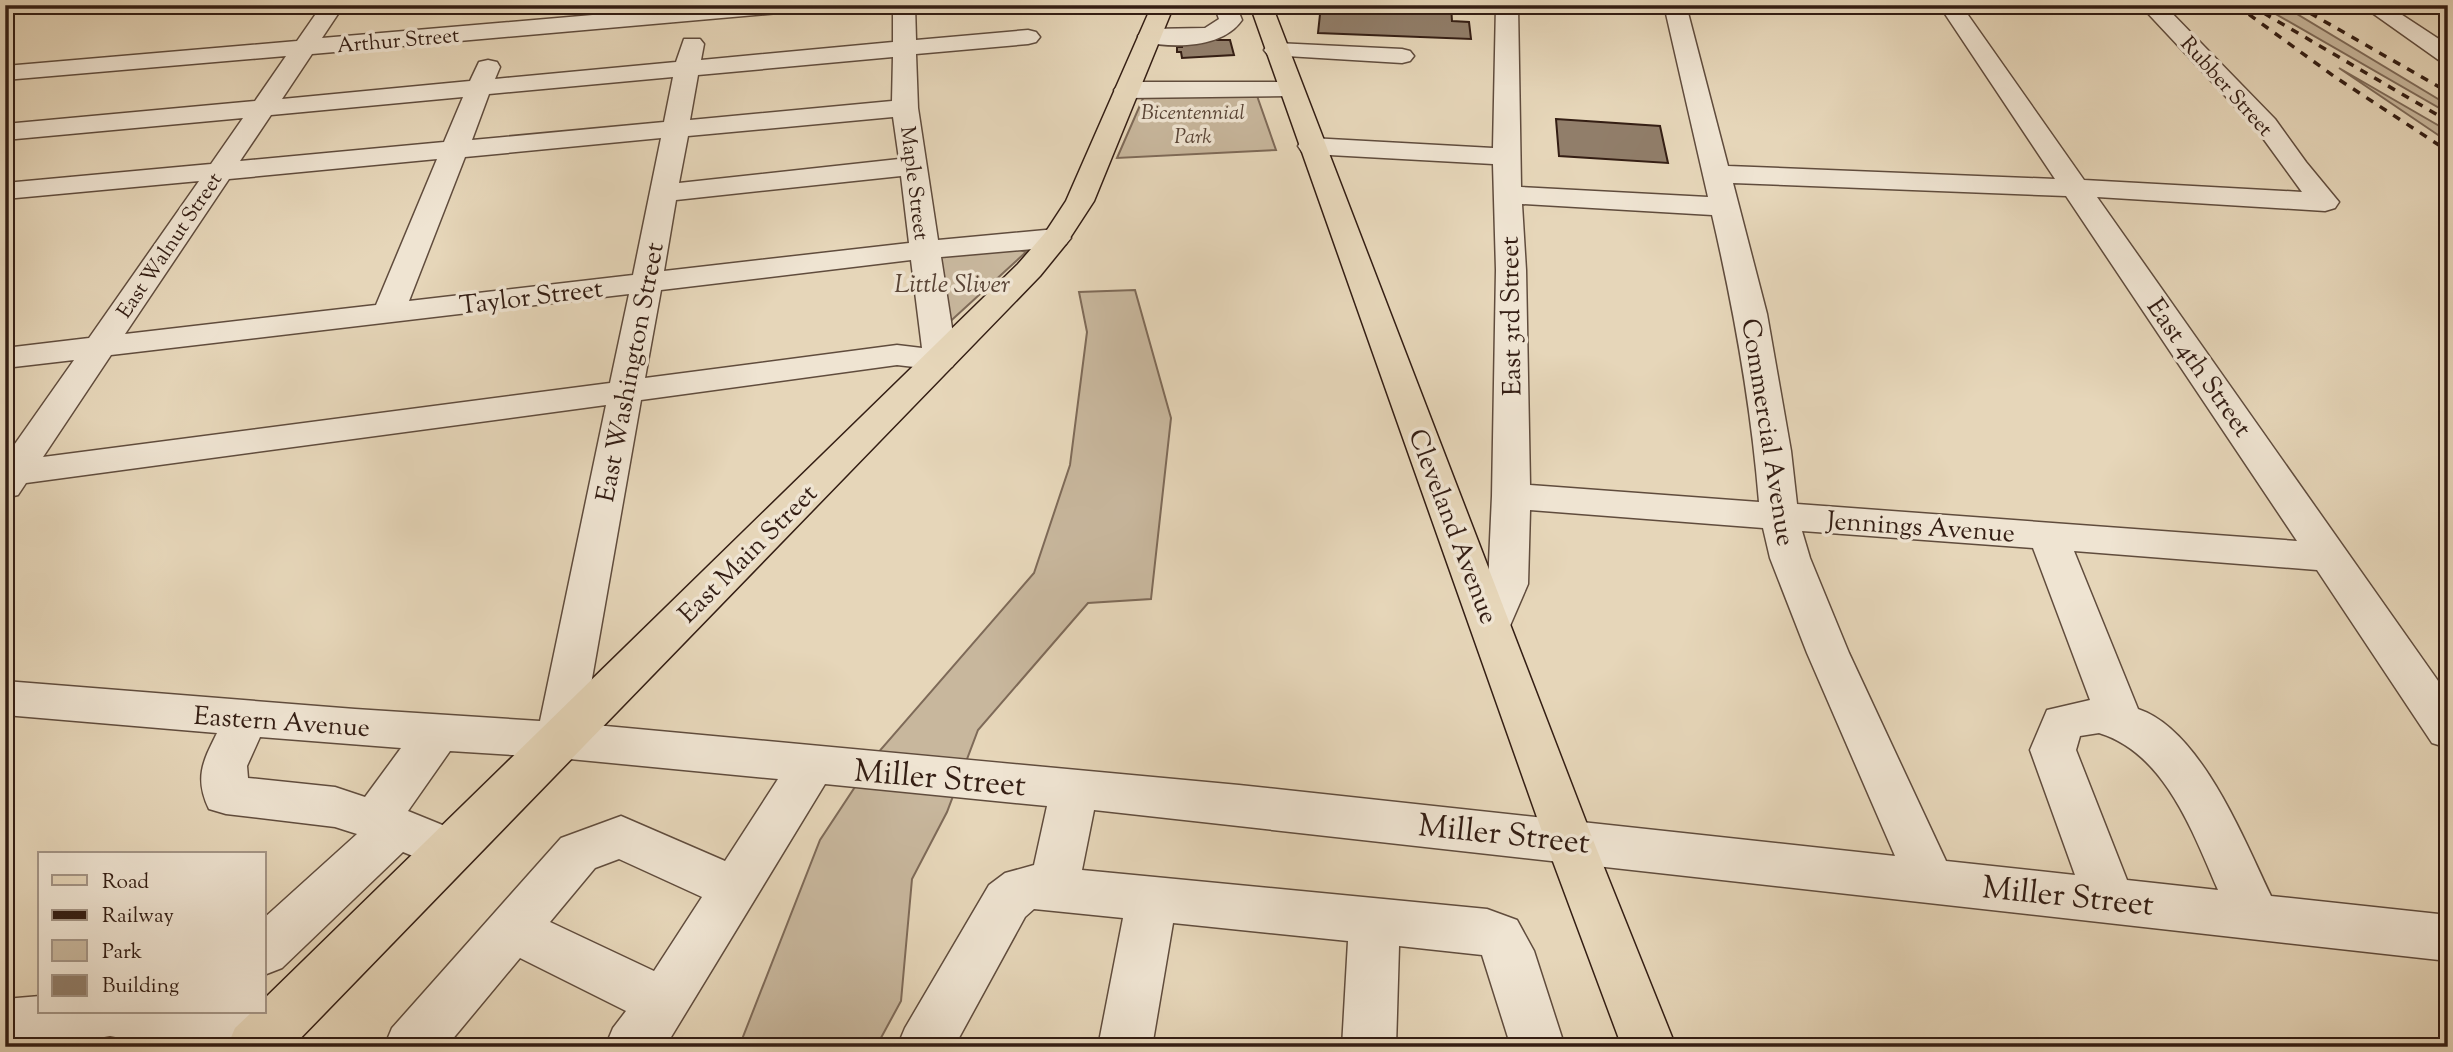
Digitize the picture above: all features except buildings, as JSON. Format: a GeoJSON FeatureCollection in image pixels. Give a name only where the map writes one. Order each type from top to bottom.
{"type":"FeatureCollection","features":[{"type":"Feature","properties":{"kind":"main road","name":"Cleveland Avenue"},"geometry":{"type":"LineString","coordinates":[[1261,5],[1276,67],[1311,146],[1569,840],[1649,1047]]}},
{"type":"Feature","properties":{"kind":"main road","name":"East Main Street"},"geometry":{"type":"LineString","coordinates":[[260,1041],[1005,296],[1056,238],[1083,194],[1148,53]]}},
{"type":"Feature","properties":{"kind":"street","name":"East Walnut Street"},"geometry":{"type":"LineString","coordinates":[[8,478],[333,5]]}},
{"type":"Feature","properties":{"kind":"street","name":"Arthur Street"},"geometry":{"type":"LineString","coordinates":[[5,73],[505,30],[699,10],[790,5]]}},
{"type":"Feature","properties":{"kind":"street","name":"Maple Street"},"geometry":{"type":"LineString","coordinates":[[904,5],[905,108],[940,360]]}},
{"type":"Feature","properties":{"kind":"street"},"geometry":{"type":"LineString","coordinates":[[1148,53],[1222,30],[1231,20],[1225,5]]}},
{"type":"Feature","properties":{"kind":"street","name":"East 3rd Street"},"geometry":{"type":"LineString","coordinates":[[1490,624],[1508,584],[1511,496],[1506,157],[1507,5]]}},
{"type":"Feature","properties":{"kind":"street","name":"Commercial Avenue"},"geometry":{"type":"LineString","coordinates":[[1675,5],[1751,314],[1773,451],[1779,516],[1800,587],[1930,879]]}},
{"type":"Feature","properties":{"kind":"street","name":"East 4th Street"},"geometry":{"type":"LineString","coordinates":[[1950,5],[2448,730]]}},
{"type":"Feature","properties":{"kind":"street","name":"Rubber Street"},"geometry":{"type":"LineString","coordinates":[[2077,190],[2108,189],[2325,202],[2289,159],[2266,125],[2151,5]]}},
{"type":"Feature","properties":{"kind":"street"},"geometry":{"type":"LineString","coordinates":[[2372,5],[2448,56]]}},
{"type":"Feature","properties":{"kind":"street","name":"East Washington Street"},"geometry":{"type":"LineString","coordinates":[[559,740],[699,10]]}},
{"type":"Feature","properties":{"kind":"street"},"geometry":{"type":"LineString","coordinates":[[388,314],[453,150],[505,30]]}},
{"type":"Feature","properties":{"kind":"street"},"geometry":{"type":"LineString","coordinates":[[5,132],[1028,37]]}},
{"type":"Feature","properties":{"kind":"street"},"geometry":{"type":"LineString","coordinates":[[1148,53],[1276,67],[1402,56]]}},
{"type":"Feature","properties":{"kind":"street"},"geometry":{"type":"LineString","coordinates":[[5,191],[905,108]]}},
{"type":"Feature","properties":{"kind":"street"},"geometry":{"type":"LineString","coordinates":[[1311,146],[1506,157]]}},
{"type":"Feature","properties":{"kind":"street"},"geometry":{"type":"LineString","coordinates":[[663,193],[913,166]]}},
{"type":"Feature","properties":{"kind":"street"},"geometry":{"type":"LineString","coordinates":[[1508,195],[1722,191],[2077,190]]}},
{"type":"Feature","properties":{"kind":"street","name":"Taylor Street"},"geometry":{"type":"LineString","coordinates":[[5,358],[646,281],[1056,238]]}},
{"type":"Feature","properties":{"kind":"street"},"geometry":{"type":"LineString","coordinates":[[8,478],[626,389],[897,355],[940,360]]}},
{"type":"Feature","properties":{"kind":"street","name":"Jennings Avenue"},"geometry":{"type":"LineString","coordinates":[[1511,496],[2331,557]]}},
{"type":"Feature","properties":{"kind":"street"},"geometry":{"type":"LineString","coordinates":[[2048,536],[2119,718]]}},
{"type":"Feature","properties":{"kind":"street","name":"Eastern Avenue"},"geometry":{"type":"LineString","coordinates":[[5,698],[559,740]]}},
{"type":"Feature","properties":{"kind":"street"},"geometry":{"type":"LineString","coordinates":[[2110,900],[2063,786],[2053,750],[2063,722],[2088,715],[2119,718],[2155,741],[2182,771],[2255,916]]}},
{"type":"Feature","properties":{"kind":"street"},"geometry":{"type":"LineString","coordinates":[[246,718],[223,766],[226,795],[335,807],[386,823],[450,850]]}},
{"type":"Feature","properties":{"kind":"street"},"geometry":{"type":"LineString","coordinates":[[266,949],[386,823],[438,732]]}},
{"type":"Feature","properties":{"kind":"street","name":"Miller Street"},"geometry":{"type":"LineString","coordinates":[[559,740],[1569,840],[2448,938]]}},
{"type":"Feature","properties":{"kind":"street"},"geometry":{"type":"LineString","coordinates":[[632,1047],[664,1003],[812,765]]}},
{"type":"Feature","properties":{"kind":"street"},"geometry":{"type":"LineString","coordinates":[[1054,889],[1074,790]]}},
{"type":"Feature","properties":{"kind":"street"},"geometry":{"type":"LineString","coordinates":[[411,1047],[578,853],[621,837],[734,889]]}},
{"type":"Feature","properties":{"kind":"street"},"geometry":{"type":"LineString","coordinates":[[925,1047],[1007,901],[1017,890],[1029,886],[1488,932],[1499,936],[1508,951],[1538,1047]]}},
{"type":"Feature","properties":{"kind":"street"},"geometry":{"type":"LineString","coordinates":[[1125,1047],[1152,898]]}},
{"type":"Feature","properties":{"kind":"street"},"geometry":{"type":"LineString","coordinates":[[1369,1047],[1374,921]]}},
{"type":"Feature","properties":{"kind":"street"},"geometry":{"type":"LineString","coordinates":[[514,929],[664,1003]]}},
{"type":"Feature","properties":{"kind":"street"},"geometry":{"type":"LineString","coordinates":[[5,1025],[15,1026],[96,1014]]}},
{"type":"Feature","properties":{"kind":"street"},"geometry":{"type":"LineString","coordinates":[[138,1014],[193,1018],[260,1041]]}},
{"type":"Feature","properties":{"kind":"green space"},"geometry":{"type":"Polygon","coordinates":[[[2260,5],[2282,5],[2448,105],[2448,113],[2260,5]]]}},
{"type":"Feature","properties":{"kind":"green space"},"geometry":{"type":"Polygon","coordinates":[[[2339,68],[2448,131],[2448,141],[2444,139],[2339,68]]]}},
{"type":"Feature","properties":{"kind":"green space","name":"Bicentennial Park"},"geometry":{"type":"Polygon","coordinates":[[[1256,93],[1276,150],[1117,158],[1144,96],[1256,93]]]}},
{"type":"Feature","properties":{"kind":"green space","name":"Little Sliver"},"geometry":{"type":"Polygon","coordinates":[[[1014,248],[1026,252],[931,339],[921,259],[1014,248]]]}},
{"type":"Feature","properties":{"kind":"green space"},"geometry":{"type":"Polygon","coordinates":[[[1135,290],[1171,418],[1151,599],[1088,603],[978,730],[947,812],[912,879],[901,1001],[876,1047],[739,1047],[820,840],[876,755],[1034,573],[1070,465],[1087,332],[1079,292],[1135,290]]]}},
{"type":"Feature","properties":{"kind":"railway"},"geometry":{"type":"LineString","coordinates":[[2236,5],[2335,77],[2448,151]]}},
{"type":"Feature","properties":{"kind":"railway"},"geometry":{"type":"LineString","coordinates":[[2250,5],[2448,121]]}},
{"type":"Feature","properties":{"kind":"railway"},"geometry":{"type":"LineString","coordinates":[[2296,5],[2448,92]]}}]}
